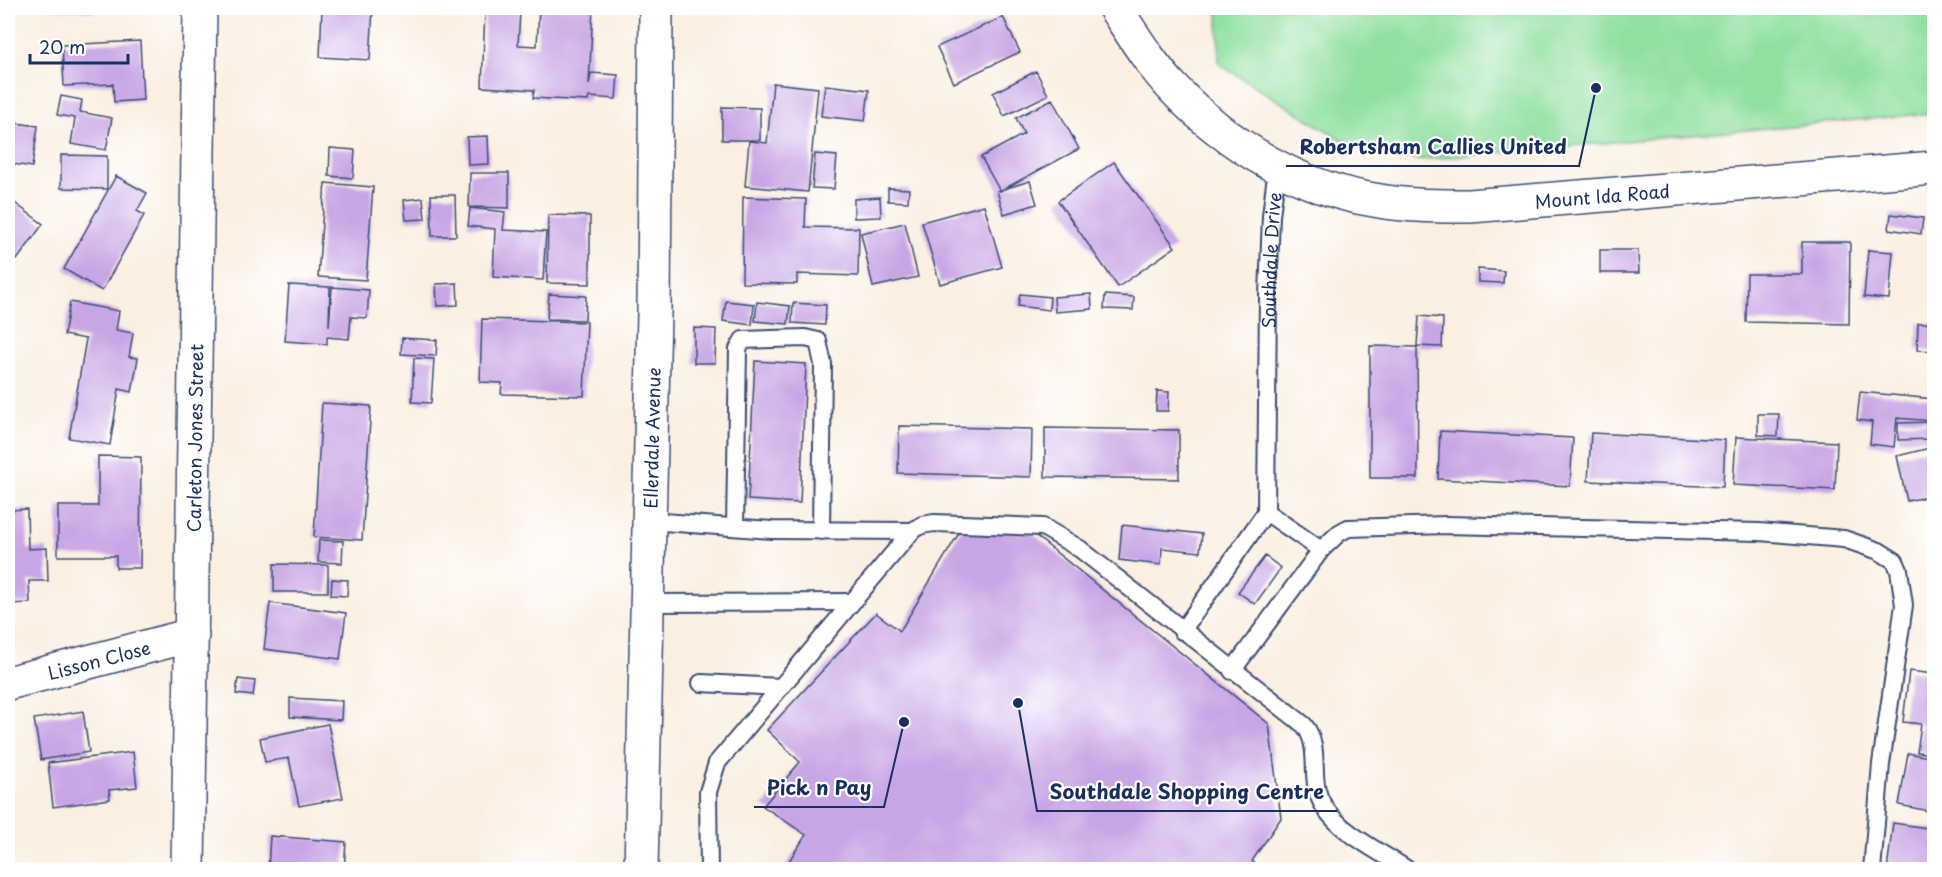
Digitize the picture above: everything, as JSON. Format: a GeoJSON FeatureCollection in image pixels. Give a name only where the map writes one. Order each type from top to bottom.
{"type":"FeatureCollection","features":[{"type":"Feature","properties":{"kind":"street","name":"Carleton Jones Street"},"geometry":{"type":"LineString","coordinates":[[188,870],[200,8]]}},
{"type":"Feature","properties":{"kind":"street","name":"Ellerdale Avenue"},"geometry":{"type":"LineString","coordinates":[[642,870],[650,521],[656,8]]}},
{"type":"Feature","properties":{"kind":"street","name":"Southdale Drive"},"geometry":{"type":"LineString","coordinates":[[1115,8],[1148,58],[1180,95],[1214,126],[1276,167]]}},
{"type":"Feature","properties":{"kind":"street","name":"Mount Ida Road"},"geometry":{"type":"LineString","coordinates":[[1276,167],[1322,186],[1372,200],[1417,206],[1460,206],[1935,168]]}},
{"type":"Feature","properties":{"kind":"street","name":"Lisson Close"},"geometry":{"type":"LineString","coordinates":[[8,683],[192,635]]}},
{"type":"Feature","properties":{"kind":"lane","name":"Southdale Drive"},"geometry":{"type":"LineString","coordinates":[[1266,512],[1268,295],[1271,216],[1276,167]]}},
{"type":"Feature","properties":{"kind":"lane"},"geometry":{"type":"LineString","coordinates":[[735,527],[738,349],[743,340],[804,338],[818,341],[823,364],[821,531]]}},
{"type":"Feature","properties":{"kind":"lane"},"geometry":{"type":"LineString","coordinates":[[1182,631],[1266,512],[1322,549]]}},
{"type":"Feature","properties":{"kind":"lane"},"geometry":{"type":"LineString","coordinates":[[650,521],[821,531],[912,531]]}},
{"type":"Feature","properties":{"kind":"lane"},"geometry":{"type":"LineString","coordinates":[[709,870],[707,817],[711,777],[717,763],[912,531],[922,525],[934,524],[1044,527],[1080,549],[1309,731],[1314,750],[1317,792],[1327,810],[1346,829],[1408,870]]}},
{"type":"Feature","properties":{"kind":"lane"},"geometry":{"type":"LineString","coordinates":[[1232,671],[1322,549],[1348,528],[1446,525],[1759,532],[1844,539],[1880,551],[1894,561],[1899,570],[1904,605],[1881,764],[1872,870]]}},
{"type":"Feature","properties":{"kind":"lane"},"geometry":{"type":"LineString","coordinates":[[648,603],[851,602]]}},
{"type":"Feature","properties":{"kind":"lane"},"geometry":{"type":"LineString","coordinates":[[701,684],[781,687]]}},
{"type":"Feature","properties":{"kind":"green space"},"geometry":{"type":"Polygon","coordinates":[[[1218,8],[1934,8],[1934,113],[1417,160],[1350,145],[1219,64],[1218,8]]]}},
{"type":"Feature","properties":{"kind":"building"},"geometry":{"type":"Polygon","coordinates":[[[48,8],[96,8],[95,12],[48,8]]]}},
{"type":"Feature","properties":{"kind":"building"},"geometry":{"type":"Polygon","coordinates":[[[322,8],[373,8],[370,60],[320,57],[322,8]]]}},
{"type":"Feature","properties":{"kind":"building"},"geometry":{"type":"Polygon","coordinates":[[[539,8],[593,8],[589,85],[591,73],[618,75],[616,99],[589,97],[588,101],[533,98],[534,90],[482,87],[485,10],[520,12],[518,45],[537,46],[539,8]]]}},
{"type":"Feature","properties":{"kind":"building"},"geometry":{"type":"Polygon","coordinates":[[[1003,17],[1020,52],[954,83],[937,47],[1003,17]]]}},
{"type":"Feature","properties":{"kind":"building"},"geometry":{"type":"Polygon","coordinates":[[[140,41],[143,100],[114,102],[113,84],[64,86],[62,45],[140,41]]]}},
{"type":"Feature","properties":{"kind":"building"},"geometry":{"type":"Polygon","coordinates":[[[1036,71],[1048,95],[1004,116],[993,93],[1036,71]]]}},
{"type":"Feature","properties":{"kind":"building"},"geometry":{"type":"Polygon","coordinates":[[[773,83],[818,88],[808,192],[745,186],[749,141],[767,143],[773,83]]]}},
{"type":"Feature","properties":{"kind":"building"},"geometry":{"type":"Polygon","coordinates":[[[825,85],[869,90],[865,121],[821,116],[825,85]]]}},
{"type":"Feature","properties":{"kind":"building"},"geometry":{"type":"Polygon","coordinates":[[[61,96],[82,100],[80,112],[112,118],[106,150],[71,144],[75,118],[57,115],[61,96]]]}},
{"type":"Feature","properties":{"kind":"building"},"geometry":{"type":"Polygon","coordinates":[[[1052,99],[1079,149],[1000,191],[981,157],[1024,134],[1016,118],[1052,99]]]}},
{"type":"Feature","properties":{"kind":"building"},"geometry":{"type":"Polygon","coordinates":[[[722,107],[760,108],[760,140],[722,140],[722,107]]]}},
{"type":"Feature","properties":{"kind":"building"},"geometry":{"type":"Polygon","coordinates":[[[8,122],[38,126],[32,167],[8,163],[8,122]]]}},
{"type":"Feature","properties":{"kind":"building"},"geometry":{"type":"Polygon","coordinates":[[[488,136],[489,164],[468,165],[467,137],[488,136]]]}},
{"type":"Feature","properties":{"kind":"building"},"geometry":{"type":"Polygon","coordinates":[[[330,148],[355,150],[353,178],[329,176],[330,148]]]}},
{"type":"Feature","properties":{"kind":"building"},"geometry":{"type":"Polygon","coordinates":[[[815,154],[837,156],[834,189],[812,188],[815,154]]]}},
{"type":"Feature","properties":{"kind":"building"},"geometry":{"type":"Polygon","coordinates":[[[61,155],[107,156],[107,189],[61,188],[61,155]]]}},
{"type":"Feature","properties":{"kind":"building"},"geometry":{"type":"Polygon","coordinates":[[[1114,162],[1175,247],[1118,287],[1058,201],[1114,162]]]}},
{"type":"Feature","properties":{"kind":"building"},"geometry":{"type":"Polygon","coordinates":[[[470,173],[509,173],[509,208],[469,207],[470,173]]]}},
{"type":"Feature","properties":{"kind":"building"},"geometry":{"type":"Polygon","coordinates":[[[116,176],[147,193],[137,211],[144,215],[102,291],[64,269],[116,176]]]}},
{"type":"Feature","properties":{"kind":"building"},"geometry":{"type":"Polygon","coordinates":[[[1030,181],[1037,204],[1004,214],[997,191],[1030,181]]]}},
{"type":"Feature","properties":{"kind":"building"},"geometry":{"type":"Polygon","coordinates":[[[325,183],[373,187],[366,280],[318,277],[325,183]]]}},
{"type":"Feature","properties":{"kind":"building"},"geometry":{"type":"Polygon","coordinates":[[[888,188],[909,189],[908,202],[888,201],[888,188]]]}},
{"type":"Feature","properties":{"kind":"building"},"geometry":{"type":"Polygon","coordinates":[[[431,195],[455,195],[456,236],[432,236],[431,195]]]}},
{"type":"Feature","properties":{"kind":"building"},"geometry":{"type":"Polygon","coordinates":[[[743,197],[806,199],[805,227],[859,228],[858,276],[797,274],[797,284],[742,283],[743,197]]]}},
{"type":"Feature","properties":{"kind":"building"},"geometry":{"type":"Polygon","coordinates":[[[880,197],[881,217],[854,218],[854,199],[880,197]]]}},
{"type":"Feature","properties":{"kind":"building"},"geometry":{"type":"Polygon","coordinates":[[[8,198],[43,224],[17,260],[8,253],[8,198]]]}},
{"type":"Feature","properties":{"kind":"building"},"geometry":{"type":"Polygon","coordinates":[[[423,198],[425,219],[406,220],[404,200],[423,198]]]}},
{"type":"Feature","properties":{"kind":"building"},"geometry":{"type":"Polygon","coordinates":[[[984,205],[1002,267],[940,284],[922,222],[984,205]]]}},
{"type":"Feature","properties":{"kind":"building"},"geometry":{"type":"Polygon","coordinates":[[[470,208],[505,212],[503,230],[546,232],[543,280],[493,277],[495,229],[468,226],[470,208]]]}},
{"type":"Feature","properties":{"kind":"building"},"geometry":{"type":"Polygon","coordinates":[[[1891,214],[1923,218],[1921,234],[1889,229],[1891,214]]]}},
{"type":"Feature","properties":{"kind":"building"},"geometry":{"type":"Polygon","coordinates":[[[548,215],[590,216],[590,284],[547,283],[548,215]]]}},
{"type":"Feature","properties":{"kind":"building"},"geometry":{"type":"Polygon","coordinates":[[[905,223],[918,277],[873,287],[861,233],[905,223]]]}},
{"type":"Feature","properties":{"kind":"building"},"geometry":{"type":"Polygon","coordinates":[[[1802,242],[1850,242],[1849,324],[1746,322],[1747,274],[1802,274],[1802,242]]]}},
{"type":"Feature","properties":{"kind":"building"},"geometry":{"type":"Polygon","coordinates":[[[1600,250],[1638,250],[1639,273],[1600,273],[1600,250]]]}},
{"type":"Feature","properties":{"kind":"building"},"geometry":{"type":"Polygon","coordinates":[[[1868,250],[1893,252],[1889,299],[1864,297],[1868,250]]]}},
{"type":"Feature","properties":{"kind":"building"},"geometry":{"type":"Polygon","coordinates":[[[1478,269],[1504,271],[1503,283],[1478,282],[1478,269]]]}},
{"type":"Feature","properties":{"kind":"building"},"geometry":{"type":"Polygon","coordinates":[[[457,283],[458,305],[437,306],[436,284],[457,283]]]}},
{"type":"Feature","properties":{"kind":"building"},"geometry":{"type":"Polygon","coordinates":[[[289,285],[330,287],[329,326],[332,287],[369,290],[367,318],[351,317],[349,339],[327,337],[327,344],[285,341],[289,285]]]}},
{"type":"Feature","properties":{"kind":"building"},"geometry":{"type":"Polygon","coordinates":[[[549,294],[586,296],[585,320],[547,319],[549,294]]]}},
{"type":"Feature","properties":{"kind":"building"},"geometry":{"type":"Polygon","coordinates":[[[1020,294],[1050,297],[1049,310],[1018,306],[1020,294]]]}},
{"type":"Feature","properties":{"kind":"building"},"geometry":{"type":"Polygon","coordinates":[[[1091,294],[1092,309],[1055,312],[1054,297],[1091,294]]]}},
{"type":"Feature","properties":{"kind":"building"},"geometry":{"type":"Polygon","coordinates":[[[1105,295],[1134,297],[1133,310],[1104,309],[1105,295]]]}},
{"type":"Feature","properties":{"kind":"building"},"geometry":{"type":"Polygon","coordinates":[[[726,301],[754,304],[752,325],[723,321],[726,301]]]}},
{"type":"Feature","properties":{"kind":"building"},"geometry":{"type":"Polygon","coordinates":[[[70,302],[119,311],[116,330],[133,333],[129,357],[138,358],[132,392],[119,389],[110,445],[69,438],[86,339],[64,335],[70,302]]]}},
{"type":"Feature","properties":{"kind":"building"},"geometry":{"type":"Polygon","coordinates":[[[757,302],[790,306],[788,324],[755,321],[757,302]]]}},
{"type":"Feature","properties":{"kind":"building"},"geometry":{"type":"Polygon","coordinates":[[[793,303],[826,305],[825,325],[792,323],[793,303]]]}},
{"type":"Feature","properties":{"kind":"building"},"geometry":{"type":"Polygon","coordinates":[[[1419,316],[1443,318],[1442,347],[1417,346],[1419,316]]]}},
{"type":"Feature","properties":{"kind":"building"},"geometry":{"type":"Polygon","coordinates":[[[482,319],[587,322],[584,396],[501,394],[502,383],[480,382],[482,319]]]}},
{"type":"Feature","properties":{"kind":"building"},"geometry":{"type":"Polygon","coordinates":[[[1918,323],[1934,323],[1934,351],[1917,350],[1918,323]]]}},
{"type":"Feature","properties":{"kind":"building"},"geometry":{"type":"Polygon","coordinates":[[[694,328],[716,329],[715,363],[694,363],[694,328]]]}},
{"type":"Feature","properties":{"kind":"building"},"geometry":{"type":"Polygon","coordinates":[[[402,338],[437,340],[436,356],[401,354],[402,338]]]}},
{"type":"Feature","properties":{"kind":"building"},"geometry":{"type":"Polygon","coordinates":[[[1370,346],[1417,347],[1418,478],[1370,478],[1370,346]]]}},
{"type":"Feature","properties":{"kind":"building"},"geometry":{"type":"Polygon","coordinates":[[[414,358],[434,359],[431,403],[412,402],[414,358]]]}},
{"type":"Feature","properties":{"kind":"building"},"geometry":{"type":"Polygon","coordinates":[[[755,361],[806,364],[800,503],[748,500],[755,361]]]}},
{"type":"Feature","properties":{"kind":"building"},"geometry":{"type":"Polygon","coordinates":[[[1157,391],[1169,392],[1168,411],[1156,411],[1157,391]]]}},
{"type":"Feature","properties":{"kind":"building"},"geometry":{"type":"Polygon","coordinates":[[[1860,392],[1934,399],[1933,421],[1897,418],[1894,447],[1870,444],[1872,422],[1857,420],[1860,392]]]}},
{"type":"Feature","properties":{"kind":"building"},"geometry":{"type":"Polygon","coordinates":[[[322,403],[371,406],[362,540],[314,537],[322,403]]]}},
{"type":"Feature","properties":{"kind":"building"},"geometry":{"type":"Polygon","coordinates":[[[1758,414],[1779,414],[1778,436],[1758,435],[1758,414]]]}},
{"type":"Feature","properties":{"kind":"building"},"geometry":{"type":"Polygon","coordinates":[[[1934,422],[1934,439],[1898,440],[1898,423],[1934,422]]]}},
{"type":"Feature","properties":{"kind":"building"},"geometry":{"type":"Polygon","coordinates":[[[899,426],[1032,429],[1031,477],[898,473],[899,426]]]}},
{"type":"Feature","properties":{"kind":"building"},"geometry":{"type":"Polygon","coordinates":[[[1045,428],[1179,430],[1179,479],[1045,477],[1045,428]]]}},
{"type":"Feature","properties":{"kind":"building"},"geometry":{"type":"Polygon","coordinates":[[[1440,431],[1573,438],[1570,486],[1438,479],[1440,431]]]}},
{"type":"Feature","properties":{"kind":"building"},"geometry":{"type":"Polygon","coordinates":[[[1591,433],[1725,440],[1723,487],[1588,481],[1591,433]]]}},
{"type":"Feature","properties":{"kind":"building"},"geometry":{"type":"Polygon","coordinates":[[[1736,437],[1837,442],[1835,490],[1733,485],[1736,437]]]}},
{"type":"Feature","properties":{"kind":"building"},"geometry":{"type":"Polygon","coordinates":[[[1934,447],[1934,495],[1907,501],[1897,456],[1934,447]]]}},
{"type":"Feature","properties":{"kind":"building"},"geometry":{"type":"Polygon","coordinates":[[[98,456],[141,457],[140,568],[116,568],[116,556],[58,556],[58,506],[98,506],[98,456]]]}},
{"type":"Feature","properties":{"kind":"building"},"geometry":{"type":"Polygon","coordinates":[[[27,509],[28,549],[47,548],[48,581],[29,581],[30,603],[8,604],[8,510],[27,509]]]}},
{"type":"Feature","properties":{"kind":"building"},"geometry":{"type":"Polygon","coordinates":[[[1122,525],[1202,534],[1200,552],[1162,548],[1161,565],[1119,560],[1122,525]]]}},
{"type":"Feature","properties":{"kind":"building"},"geometry":{"type":"Polygon","coordinates":[[[962,528],[1031,532],[1269,724],[1281,818],[1252,861],[1263,870],[783,870],[806,835],[763,806],[800,762],[767,730],[876,613],[900,631],[962,528]]]}},
{"type":"Feature","properties":{"kind":"building"},"geometry":{"type":"Polygon","coordinates":[[[319,540],[343,541],[342,563],[318,562],[319,540]]]}},
{"type":"Feature","properties":{"kind":"building"},"geometry":{"type":"Polygon","coordinates":[[[1265,556],[1281,568],[1255,604],[1238,592],[1265,556]]]}},
{"type":"Feature","properties":{"kind":"building"},"geometry":{"type":"Polygon","coordinates":[[[274,564],[328,565],[328,592],[274,592],[274,564]]]}},
{"type":"Feature","properties":{"kind":"building"},"geometry":{"type":"Polygon","coordinates":[[[332,579],[348,580],[347,596],[331,595],[332,579]]]}},
{"type":"Feature","properties":{"kind":"building"},"geometry":{"type":"Polygon","coordinates":[[[270,603],[346,613],[340,659],[264,649],[270,603]]]}},
{"type":"Feature","properties":{"kind":"building"},"geometry":{"type":"Polygon","coordinates":[[[1909,671],[1934,674],[1934,754],[1917,752],[1921,724],[1903,722],[1909,671]]]}},
{"type":"Feature","properties":{"kind":"building"},"geometry":{"type":"Polygon","coordinates":[[[238,679],[255,681],[253,696],[236,694],[238,679]]]}},
{"type":"Feature","properties":{"kind":"building"},"geometry":{"type":"Polygon","coordinates":[[[290,698],[342,701],[341,720],[290,717],[290,698]]]}},
{"type":"Feature","properties":{"kind":"building"},"geometry":{"type":"Polygon","coordinates":[[[83,711],[89,752],[41,760],[34,719],[83,711]]]}},
{"type":"Feature","properties":{"kind":"building"},"geometry":{"type":"Polygon","coordinates":[[[328,724],[343,798],[299,806],[289,758],[265,762],[260,738],[328,724]]]}},
{"type":"Feature","properties":{"kind":"building"},"geometry":{"type":"Polygon","coordinates":[[[133,752],[137,787],[109,790],[110,799],[53,807],[48,763],[133,752]]]}},
{"type":"Feature","properties":{"kind":"building"},"geometry":{"type":"Polygon","coordinates":[[[1908,753],[1934,758],[1934,812],[1899,805],[1908,753]]]}},
{"type":"Feature","properties":{"kind":"building"},"geometry":{"type":"Polygon","coordinates":[[[1893,823],[1934,829],[1934,870],[1887,870],[1893,823]]]}},
{"type":"Feature","properties":{"kind":"building"},"geometry":{"type":"Polygon","coordinates":[[[270,836],[346,842],[344,870],[268,870],[270,836]]]}},
{"type":"Feature","properties":{"kind":"place","name":"Robertsham Callies United"},"geometry":{"type":"Point","coordinates":[1596,88]}},
{"type":"Feature","properties":{"kind":"place","name":"Southdale Shopping Centre"},"geometry":{"type":"Point","coordinates":[1018,703]}},
{"type":"Feature","properties":{"kind":"place","name":"Pick n Pay"},"geometry":{"type":"Point","coordinates":[904,722]}}]}
